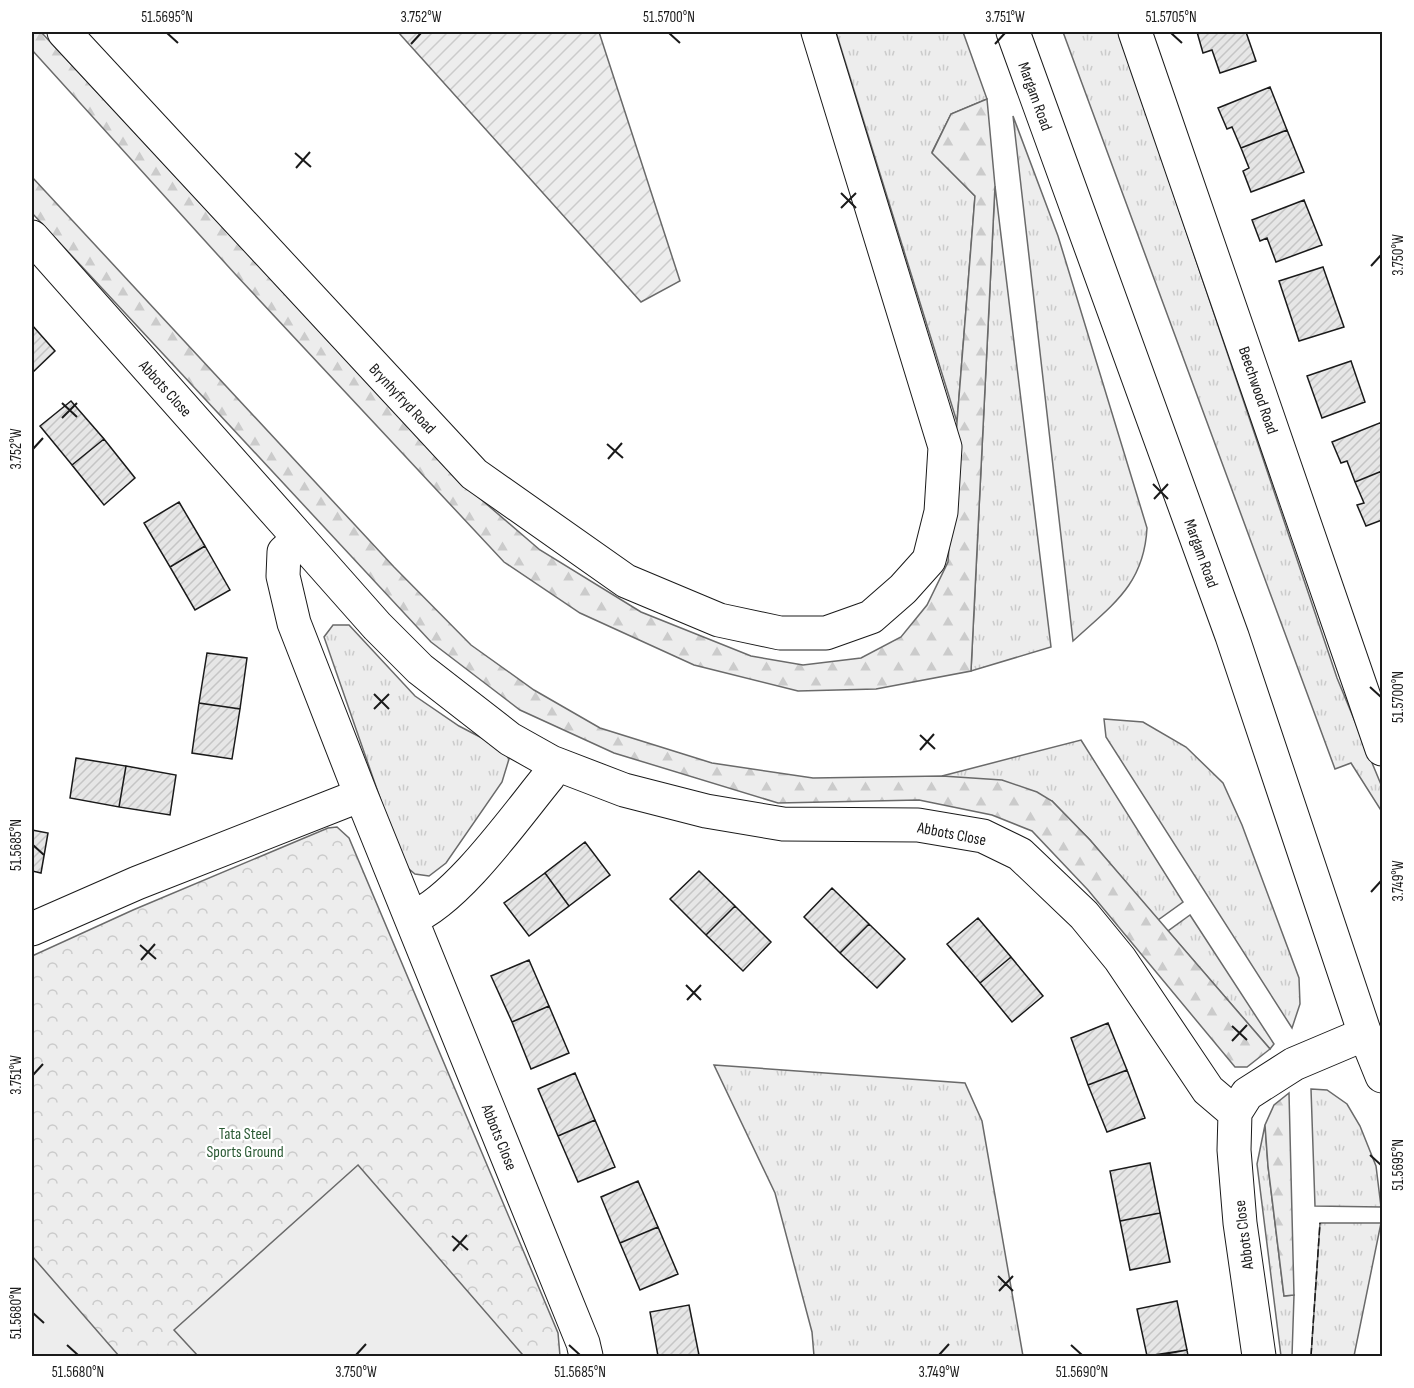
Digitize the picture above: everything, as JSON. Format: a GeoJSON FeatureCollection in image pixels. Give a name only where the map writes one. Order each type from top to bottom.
{"type":"FeatureCollection","features":[{"type":"Feature","properties":{"kind":"street","name":"Brynhyfryd Road"},"geometry":{"type":"LineString","coordinates":[[64,32],[474,474],[626,581],[719,620],[780,633],[826,633],[871,616],[903,590],[928,560],[941,512],[945,447],[818,32]]}},
{"type":"Feature","properties":{"kind":"street","name":"Margam Road"},"geometry":{"type":"LineString","coordinates":[[1013,32],[1228,625],[1365,1034],[1383,1076]]}},
{"type":"Feature","properties":{"kind":"street","name":"Beechwood Road"},"geometry":{"type":"LineString","coordinates":[[1135,32],[1383,749]]}},
{"type":"Feature","properties":{"kind":"street","name":"Abbots Close"},"geometry":{"type":"LineString","coordinates":[[32,237],[377,626],[420,669],[510,739],[551,762],[624,790],[706,810],[783,824],[918,825],[983,837],[1020,854],[1091,924],[1120,959],[1208,1090],[1235,1113],[1234,1150],[1240,1223],[1259,1356]]}},
{"type":"Feature","properties":{"kind":"street","name":"Abbots Close"},"geometry":{"type":"LineString","coordinates":[[299,538],[284,552],[283,576],[294,623],[361,795],[583,1343],[586,1356]]}},
{"type":"Feature","properties":{"kind":"street"},"geometry":{"type":"LineString","coordinates":[[412,918],[424,913],[449,893],[486,852],[549,776],[551,762]]}},
{"type":"Feature","properties":{"kind":"street"},"geometry":{"type":"LineString","coordinates":[[32,929],[137,883],[361,795]]}},
{"type":"Feature","properties":{"kind":"street"},"geometry":{"type":"LineString","coordinates":[[1235,1113],[1247,1094],[1294,1064],[1365,1034]]}},
{"type":"Feature","properties":{"kind":"green space"},"geometry":{"type":"Polygon","coordinates":[[[32,32],[41,32],[455,477],[540,550],[641,612],[751,656],[803,665],[861,658],[901,637],[927,605],[948,562],[975,196],[932,153],[951,114],[987,99],[995,186],[971,671],[876,689],[798,691],[694,665],[580,613],[504,562],[236,275],[32,50],[32,32]]]}},
{"type":"Feature","properties":{"kind":"green space"},"geometry":{"type":"Polygon","coordinates":[[[398,32],[599,32],[680,281],[641,302],[398,32]]]}},
{"type":"Feature","properties":{"kind":"green space"},"geometry":{"type":"Polygon","coordinates":[[[836,32],[963,32],[987,99],[951,114],[932,152],[975,196],[957,422],[836,32]]]}},
{"type":"Feature","properties":{"kind":"green space"},"geometry":{"type":"Polygon","coordinates":[[[1063,32],[1119,32],[1337,678],[1382,787],[1382,812],[1351,763],[1335,769],[1063,32]]]}},
{"type":"Feature","properties":{"kind":"green space"},"geometry":{"type":"Polygon","coordinates":[[[1013,116],[1058,236],[1147,528],[1145,548],[1133,579],[1113,604],[1073,641],[1013,116]]]}},
{"type":"Feature","properties":{"kind":"green space"},"geometry":{"type":"Polygon","coordinates":[[[32,177],[394,567],[471,645],[534,690],[600,728],[712,763],[813,778],[942,776],[1002,780],[1037,792],[1052,801],[1090,840],[1270,1049],[1247,1067],[1235,1067],[1088,890],[1032,831],[992,815],[919,800],[778,803],[614,753],[520,710],[431,642],[32,213],[32,177]]]}},
{"type":"Feature","properties":{"kind":"green space"},"geometry":{"type":"Polygon","coordinates":[[[995,186],[1051,647],[971,671],[995,186]]]}},
{"type":"Feature","properties":{"kind":"green space"},"geometry":{"type":"Polygon","coordinates":[[[333,625],[349,625],[415,696],[459,726],[503,749],[509,759],[502,782],[446,863],[429,876],[415,874],[403,864],[324,637],[333,625]]]}},
{"type":"Feature","properties":{"kind":"green space"},"geometry":{"type":"Polygon","coordinates":[[[1104,719],[1143,722],[1186,747],[1223,783],[1242,825],[1299,978],[1300,1004],[1292,1028],[1106,737],[1104,719]]]}},
{"type":"Feature","properties":{"kind":"green space"},"geometry":{"type":"Polygon","coordinates":[[[1081,740],[1183,902],[1158,920],[1090,840],[1052,801],[942,776],[1081,740]]]}},
{"type":"Feature","properties":{"kind":"green space","name":"Tata Steel Sports Ground"},"geometry":{"type":"Polygon","coordinates":[[[337,827],[349,838],[558,1333],[560,1356],[32,1356],[32,956],[133,910],[328,828],[337,827]]]}},
{"type":"Feature","properties":{"kind":"green space"},"geometry":{"type":"Polygon","coordinates":[[[1190,915],[1274,1044],[1270,1049],[1168,931],[1190,915]]]}},
{"type":"Feature","properties":{"kind":"green space"},"geometry":{"type":"Polygon","coordinates":[[[714,1065],[965,1083],[982,1121],[1023,1356],[814,1356],[812,1332],[775,1193],[714,1065]]]}},
{"type":"Feature","properties":{"kind":"green space"},"geometry":{"type":"Polygon","coordinates":[[[1311,1089],[1327,1090],[1347,1104],[1360,1126],[1376,1166],[1381,1207],[1315,1206],[1311,1089]]]}},
{"type":"Feature","properties":{"kind":"green space"},"geometry":{"type":"Polygon","coordinates":[[[1289,1093],[1294,1295],[1284,1296],[1265,1125],[1274,1105],[1289,1093]]]}},
{"type":"Feature","properties":{"kind":"green space"},"geometry":{"type":"Polygon","coordinates":[[[1265,1125],[1284,1296],[1294,1295],[1292,1356],[1281,1356],[1257,1164],[1265,1125]]]}},
{"type":"Feature","properties":{"kind":"green space"},"geometry":{"type":"Polygon","coordinates":[[[1320,1223],[1381,1223],[1354,1356],[1311,1356],[1320,1223]]]}},
{"type":"Feature","properties":{"kind":"shaded area"},"geometry":{"type":"Polygon","coordinates":[[[358,1165],[522,1354],[520,1356],[198,1356],[174,1330],[358,1165]]]}},
{"type":"Feature","properties":{"kind":"shaded area"},"geometry":{"type":"Polygon","coordinates":[[[32,1256],[119,1356],[32,1356],[32,1256]]]}},
{"type":"Feature","properties":{"kind":"building"},"geometry":{"type":"Polygon","coordinates":[[[1197,32],[1246,32],[1256,61],[1220,73],[1212,50],[1203,53],[1197,32]]]}},
{"type":"Feature","properties":{"kind":"building"},"geometry":{"type":"Polygon","coordinates":[[[1270,87],[1287,130],[1241,148],[1232,127],[1227,129],[1218,108],[1270,87]]]}},
{"type":"Feature","properties":{"kind":"building"},"geometry":{"type":"Polygon","coordinates":[[[1287,130],[1304,172],[1251,192],[1243,171],[1249,168],[1241,148],[1287,130]]]}},
{"type":"Feature","properties":{"kind":"building"},"geometry":{"type":"Polygon","coordinates":[[[1304,200],[1322,245],[1276,262],[1267,238],[1260,241],[1252,220],[1304,200]]]}},
{"type":"Feature","properties":{"kind":"building"},"geometry":{"type":"Polygon","coordinates":[[[1323,267],[1344,327],[1299,341],[1279,281],[1323,267]]]}},
{"type":"Feature","properties":{"kind":"building"},"geometry":{"type":"Polygon","coordinates":[[[32,325],[55,351],[32,373],[32,325]]]}},
{"type":"Feature","properties":{"kind":"building"},"geometry":{"type":"Polygon","coordinates":[[[1351,361],[1365,402],[1322,418],[1307,376],[1351,361]]]}},
{"type":"Feature","properties":{"kind":"building"},"geometry":{"type":"Polygon","coordinates":[[[71,401],[104,439],[72,465],[40,426],[71,401]]]}},
{"type":"Feature","properties":{"kind":"building"},"geometry":{"type":"Polygon","coordinates":[[[1382,422],[1382,471],[1355,482],[1347,461],[1341,463],[1332,442],[1382,422]]]}},
{"type":"Feature","properties":{"kind":"building"},"geometry":{"type":"Polygon","coordinates":[[[104,439],[135,478],[104,505],[72,465],[104,439]]]}},
{"type":"Feature","properties":{"kind":"building"},"geometry":{"type":"Polygon","coordinates":[[[1382,471],[1382,520],[1366,526],[1357,505],[1364,503],[1355,482],[1382,471]]]}},
{"type":"Feature","properties":{"kind":"building"},"geometry":{"type":"Polygon","coordinates":[[[179,502],[205,546],[170,567],[144,523],[179,502]]]}},
{"type":"Feature","properties":{"kind":"building"},"geometry":{"type":"Polygon","coordinates":[[[205,546],[230,590],[195,610],[170,567],[205,546]]]}},
{"type":"Feature","properties":{"kind":"building"},"geometry":{"type":"Polygon","coordinates":[[[207,653],[247,658],[240,709],[199,703],[207,653]]]}},
{"type":"Feature","properties":{"kind":"building"},"geometry":{"type":"Polygon","coordinates":[[[199,703],[240,709],[232,759],[192,753],[199,703]]]}},
{"type":"Feature","properties":{"kind":"building"},"geometry":{"type":"Polygon","coordinates":[[[76,758],[126,766],[119,807],[70,798],[76,758]]]}},
{"type":"Feature","properties":{"kind":"building"},"geometry":{"type":"Polygon","coordinates":[[[126,766],[176,775],[170,815],[119,807],[126,766]]]}},
{"type":"Feature","properties":{"kind":"building"},"geometry":{"type":"Polygon","coordinates":[[[32,830],[48,833],[41,873],[32,871],[32,830]]]}},
{"type":"Feature","properties":{"kind":"building"},"geometry":{"type":"Polygon","coordinates":[[[585,842],[610,875],[569,906],[545,873],[585,842]]]}},
{"type":"Feature","properties":{"kind":"building"},"geometry":{"type":"Polygon","coordinates":[[[699,871],[735,906],[706,935],[670,899],[699,871]]]}},
{"type":"Feature","properties":{"kind":"building"},"geometry":{"type":"Polygon","coordinates":[[[545,873],[569,906],[529,936],[504,903],[545,873]]]}},
{"type":"Feature","properties":{"kind":"building"},"geometry":{"type":"Polygon","coordinates":[[[832,888],[869,924],[840,953],[804,917],[832,888]]]}},
{"type":"Feature","properties":{"kind":"building"},"geometry":{"type":"Polygon","coordinates":[[[735,906],[771,942],[743,971],[706,935],[735,906]]]}},
{"type":"Feature","properties":{"kind":"building"},"geometry":{"type":"Polygon","coordinates":[[[978,918],[1011,957],[980,983],[947,944],[978,918]]]}},
{"type":"Feature","properties":{"kind":"building"},"geometry":{"type":"Polygon","coordinates":[[[869,924],[905,959],[877,988],[840,953],[869,924]]]}},
{"type":"Feature","properties":{"kind":"building"},"geometry":{"type":"Polygon","coordinates":[[[1011,957],[1043,996],[1012,1022],[980,983],[1011,957]]]}},
{"type":"Feature","properties":{"kind":"building"},"geometry":{"type":"Polygon","coordinates":[[[529,960],[549,1006],[512,1022],[491,976],[529,960]]]}},
{"type":"Feature","properties":{"kind":"building"},"geometry":{"type":"Polygon","coordinates":[[[549,1006],[569,1053],[531,1069],[512,1022],[549,1006]]]}},
{"type":"Feature","properties":{"kind":"building"},"geometry":{"type":"Polygon","coordinates":[[[1108,1023],[1127,1070],[1088,1085],[1071,1038],[1108,1023]]]}},
{"type":"Feature","properties":{"kind":"building"},"geometry":{"type":"Polygon","coordinates":[[[1127,1070],[1145,1118],[1107,1132],[1088,1085],[1127,1070]]]}},
{"type":"Feature","properties":{"kind":"building"},"geometry":{"type":"Polygon","coordinates":[[[575,1073],[595,1120],[558,1136],[538,1089],[575,1073]]]}},
{"type":"Feature","properties":{"kind":"building"},"geometry":{"type":"Polygon","coordinates":[[[595,1120],[615,1167],[578,1182],[558,1136],[595,1120]]]}},
{"type":"Feature","properties":{"kind":"building"},"geometry":{"type":"Polygon","coordinates":[[[1150,1163],[1160,1213],[1120,1221],[1110,1171],[1150,1163]]]}},
{"type":"Feature","properties":{"kind":"building"},"geometry":{"type":"Polygon","coordinates":[[[638,1181],[658,1227],[620,1243],[601,1197],[638,1181]]]}},
{"type":"Feature","properties":{"kind":"building"},"geometry":{"type":"Polygon","coordinates":[[[1160,1213],[1170,1262],[1130,1270],[1120,1221],[1160,1213]]]}},
{"type":"Feature","properties":{"kind":"building"},"geometry":{"type":"Polygon","coordinates":[[[658,1227],[678,1274],[640,1290],[620,1243],[658,1227]]]}},
{"type":"Feature","properties":{"kind":"building"},"geometry":{"type":"Polygon","coordinates":[[[1177,1301],[1187,1350],[1147,1356],[1137,1309],[1177,1301]]]}},
{"type":"Feature","properties":{"kind":"building"},"geometry":{"type":"Polygon","coordinates":[[[689,1305],[699,1355],[658,1356],[650,1312],[689,1305]]]}},
{"type":"Feature","properties":{"kind":"building"},"geometry":{"type":"Polygon","coordinates":[[[1187,1350],[1188,1356],[1155,1356],[1187,1350]]]}},
{"type":"Feature","properties":{"kind":"fence"},"geometry":{"type":"LineString","coordinates":[[1311,1356],[1320,1223]]}}]}
